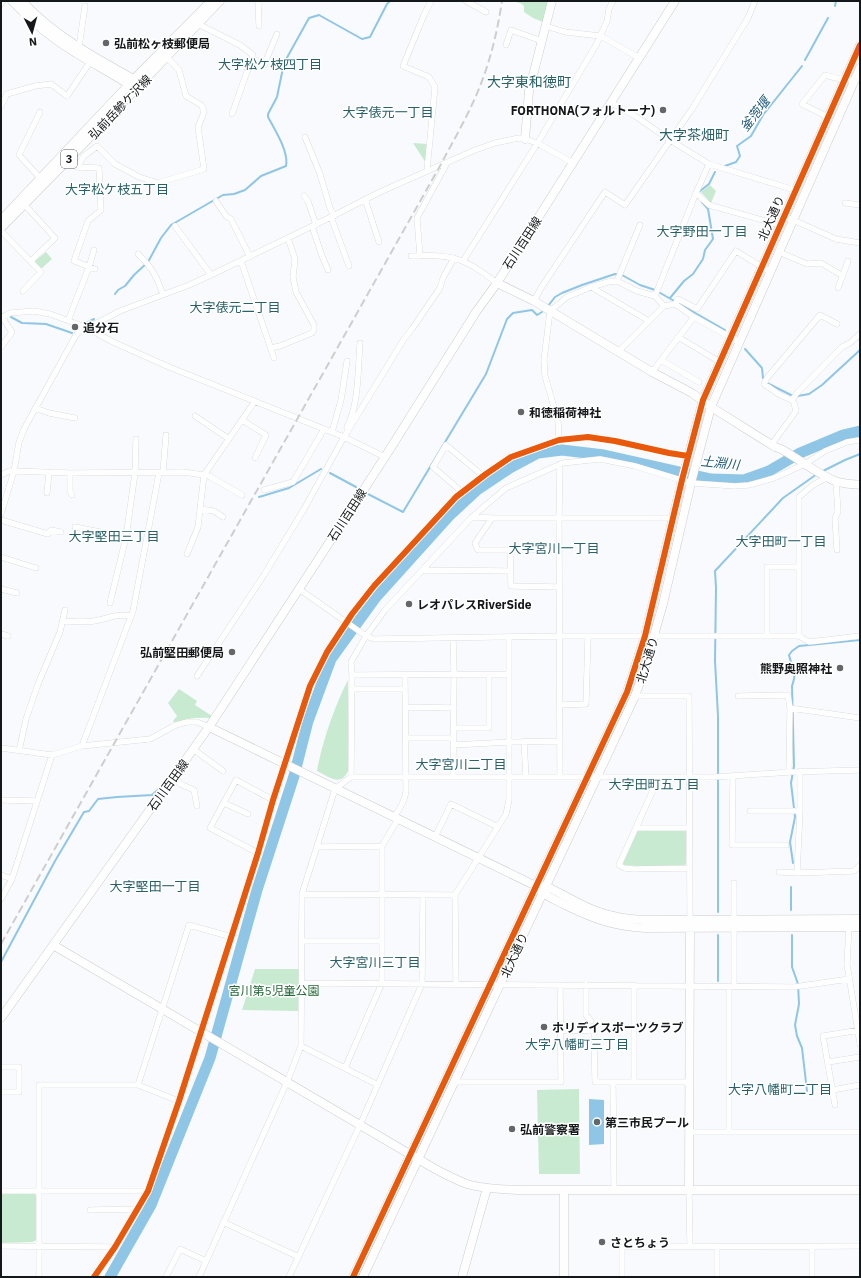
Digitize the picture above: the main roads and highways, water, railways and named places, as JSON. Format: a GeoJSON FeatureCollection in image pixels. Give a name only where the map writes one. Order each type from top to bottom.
{"type":"FeatureCollection","features":[{"type":"Feature","properties":{"kind":"water","name":"第三市民プール"},"geometry":{"type":"Polygon","coordinates":[[[589,1099],[604,1100],[604,1144],[589,1145],[589,1099]]]}},
{"type":"Feature","properties":{"kind":"waterway"},"geometry":{"type":"LineString","coordinates":[[115,294],[118,290],[125,286],[148,262],[161,238],[171,225],[223,195],[234,194],[245,190],[261,176],[286,166],[283,148],[268,117],[268,114],[277,97],[284,63],[309,18],[319,15],[362,39],[370,37],[390,1]]}},
{"type":"Feature","properties":{"kind":"waterway","name":"釜萢堰"},"geometry":{"type":"LineString","coordinates":[[835,6],[836,1]]}},
{"type":"Feature","properties":{"kind":"waterway","name":"釜萢堰"},"geometry":{"type":"LineString","coordinates":[[805,60],[828,18]]}},
{"type":"Feature","properties":{"kind":"waterway","name":"釜萢堰"},"geometry":{"type":"LineString","coordinates":[[725,166],[736,162],[740,156],[737,146],[751,136],[763,115],[802,66]]}},
{"type":"Feature","properties":{"kind":"waterway","name":"釜萢堰"},"geometry":{"type":"LineString","coordinates":[[700,191],[709,184],[715,172]]}},
{"type":"Feature","properties":{"kind":"waterway","name":"釜萢堰"},"geometry":{"type":"LineString","coordinates":[[670,298],[684,281],[693,274],[703,259],[705,250],[713,239],[708,209],[702,202]]}},
{"type":"Feature","properties":{"kind":"waterway"},"geometry":{"type":"LineString","coordinates":[[548,306],[555,297],[562,293],[615,274],[622,275],[640,285],[655,290],[725,330]]}},
{"type":"Feature","properties":{"kind":"waterway"},"geometry":{"type":"LineString","coordinates":[[366,493],[403,512],[486,374],[507,319],[513,313],[532,310],[537,315],[542,312]]}},
{"type":"Feature","properties":{"kind":"waterway"},"geometry":{"type":"LineString","coordinates":[[11,317],[22,323],[46,324],[72,333]]}},
{"type":"Feature","properties":{"kind":"waterway"},"geometry":{"type":"LineString","coordinates":[[86,323],[94,319]]}},
{"type":"Feature","properties":{"kind":"waterway"},"geometry":{"type":"LineString","coordinates":[[745,349],[762,368],[763,378],[767,383],[791,395],[798,396],[809,394],[822,385],[860,350]]}},
{"type":"Feature","properties":{"kind":"waterway","name":"土淵川"},"geometry":{"type":"LineString","coordinates":[[110,1277],[151,1205],[210,1058],[257,890],[294,776],[308,721],[331,659],[376,597],[449,516],[477,490],[510,468],[538,453],[562,450],[604,455],[711,479],[744,480],[769,471],[800,453],[843,435],[860,431]]}},
{"type":"Feature","properties":{"kind":"waterway"},"geometry":{"type":"LineString","coordinates":[[821,472],[860,454]]}},
{"type":"Feature","properties":{"kind":"waterway"},"geometry":{"type":"LineString","coordinates":[[259,497],[289,488],[321,469]]}},
{"type":"Feature","properties":{"kind":"waterway"},"geometry":{"type":"LineString","coordinates":[[330,473],[356,487]]}},
{"type":"Feature","properties":{"kind":"waterway"},"geometry":{"type":"LineString","coordinates":[[718,774],[718,716],[715,661],[715,571],[783,498],[817,474]]}},
{"type":"Feature","properties":{"kind":"waterway"},"geometry":{"type":"LineString","coordinates":[[793,863],[790,842],[795,817],[791,783],[794,766],[792,686],[795,672],[789,655],[799,646],[860,640]]}},
{"type":"Feature","properties":{"kind":"waterway"},"geometry":{"type":"LineString","coordinates":[[718,780],[718,912]]}},
{"type":"Feature","properties":{"kind":"waterway"},"geometry":{"type":"LineString","coordinates":[[1,962],[55,861],[84,812],[89,811],[98,799],[152,795],[162,786]]}},
{"type":"Feature","properties":{"kind":"waterway"},"geometry":{"type":"LineString","coordinates":[[791,887],[791,910]]}},
{"type":"Feature","properties":{"kind":"waterway"},"geometry":{"type":"LineString","coordinates":[[718,935],[718,981]]}},
{"type":"Feature","properties":{"kind":"waterway"},"geometry":{"type":"LineString","coordinates":[[792,935],[792,967],[798,984],[799,1004],[795,1025],[797,1036],[802,1048],[807,1091]]}},
{"type":"Feature","properties":{"kind":"railway"},"geometry":{"type":"LineString","coordinates":[[1,944],[440,166],[471,107],[480,86],[495,38],[502,1]]}},
{"type":"Feature","properties":{"kind":"place","name":"弘前松ヶ枝郵便局"},"geometry":{"type":"Point","coordinates":[106,43]}},
{"type":"Feature","properties":{"kind":"place","name":"FORTHONA(フォルトーナ)"},"geometry":{"type":"Point","coordinates":[663,110]}},
{"type":"Feature","properties":{"kind":"place","name":"追分石"},"geometry":{"type":"Point","coordinates":[75,327]}},
{"type":"Feature","properties":{"kind":"place","name":"和徳稲荷神社"},"geometry":{"type":"Point","coordinates":[521,412]}},
{"type":"Feature","properties":{"kind":"place","name":"レオパレスRiverSide"},"geometry":{"type":"Point","coordinates":[409,604]}},
{"type":"Feature","properties":{"kind":"place","name":"弘前堅田郵便局"},"geometry":{"type":"Point","coordinates":[232,652]}},
{"type":"Feature","properties":{"kind":"place","name":"熊野奥照神社"},"geometry":{"type":"Point","coordinates":[840,668]}},
{"type":"Feature","properties":{"kind":"place","name":"ホリデイスポーツクラブ"},"geometry":{"type":"Point","coordinates":[544,1027]}},
{"type":"Feature","properties":{"kind":"place","name":"第三市民プール"},"geometry":{"type":"Point","coordinates":[597,1122]}},
{"type":"Feature","properties":{"kind":"place","name":"弘前警察署"},"geometry":{"type":"Point","coordinates":[512,1129]}},
{"type":"Feature","properties":{"kind":"place","name":"さとちょう"},"geometry":{"type":"Point","coordinates":[602,1242]}},
{"type":"Feature","properties":{"kind":"district","name":"大字松ケ枝四丁目"},"geometry":{"type":"Point","coordinates":[270,64]}},
{"type":"Feature","properties":{"kind":"district","name":"大字東和徳町"},"geometry":{"type":"Point","coordinates":[529,82]}},
{"type":"Feature","properties":{"kind":"district","name":"大字俵元一丁目"},"geometry":{"type":"Point","coordinates":[388,112]}},
{"type":"Feature","properties":{"kind":"district","name":"大字茶畑町"},"geometry":{"type":"Point","coordinates":[694,135]}},
{"type":"Feature","properties":{"kind":"district","name":"大字松ケ枝五丁目"},"geometry":{"type":"Point","coordinates":[117,189]}},
{"type":"Feature","properties":{"kind":"district","name":"大字野田一丁目"},"geometry":{"type":"Point","coordinates":[702,231]}},
{"type":"Feature","properties":{"kind":"district","name":"大字俵元二丁目"},"geometry":{"type":"Point","coordinates":[235,307]}},
{"type":"Feature","properties":{"kind":"district","name":"大字堅田三丁目"},"geometry":{"type":"Point","coordinates":[114,536]}},
{"type":"Feature","properties":{"kind":"district","name":"大字田町一丁目"},"geometry":{"type":"Point","coordinates":[781,541]}},
{"type":"Feature","properties":{"kind":"district","name":"大字宮川一丁目"},"geometry":{"type":"Point","coordinates":[554,548]}},
{"type":"Feature","properties":{"kind":"district","name":"大字宮川二丁目"},"geometry":{"type":"Point","coordinates":[461,764]}},
{"type":"Feature","properties":{"kind":"district","name":"大字田町五丁目"},"geometry":{"type":"Point","coordinates":[654,784]}},
{"type":"Feature","properties":{"kind":"district","name":"大字堅田一丁目"},"geometry":{"type":"Point","coordinates":[155,886]}},
{"type":"Feature","properties":{"kind":"district","name":"大字宮川三丁目"},"geometry":{"type":"Point","coordinates":[375,962]}},
{"type":"Feature","properties":{"kind":"district","name":"大字八幡町三丁目"},"geometry":{"type":"Point","coordinates":[577,1044]}},
{"type":"Feature","properties":{"kind":"district","name":"大字八幡町二丁目"},"geometry":{"type":"Point","coordinates":[780,1089]}},
{"type":"Feature","properties":{"kind":"park label","name":"宮川第5児童公園"},"geometry":{"type":"Point","coordinates":[274,990]}}]}
